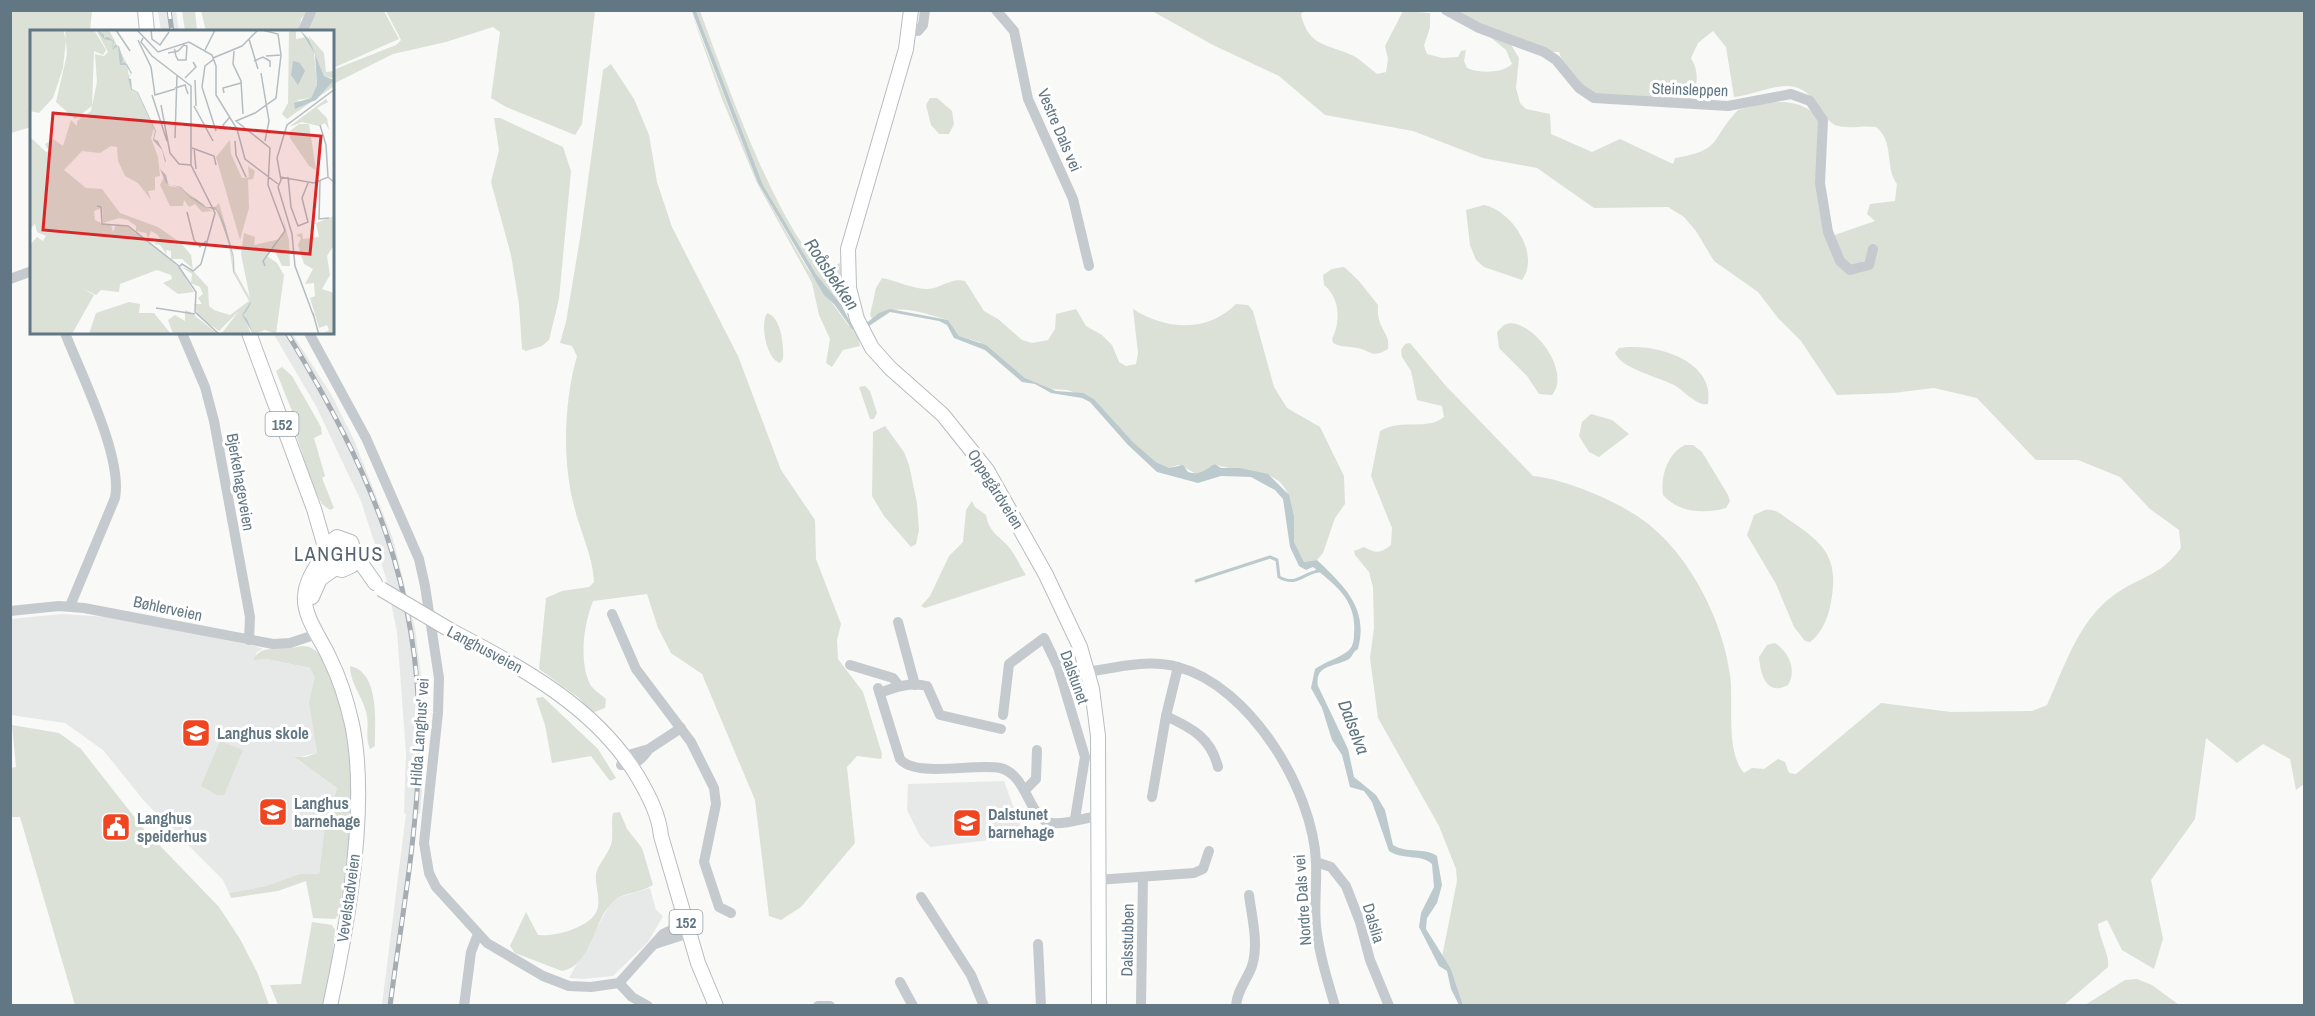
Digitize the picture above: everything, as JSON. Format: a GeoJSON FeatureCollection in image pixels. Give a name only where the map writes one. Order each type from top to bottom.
{"type":"FeatureCollection","features":[{"type":"Feature","properties":{"kind":"main road"},"geometry":{"type":"LineString","coordinates":[[145,10],[147,30]]}},
{"type":"Feature","properties":{"kind":"main road","name":"Oppegårdveien"},"geometry":{"type":"LineString","coordinates":[[911,10],[909,31],[848,249],[847,276],[857,319],[865,338],[890,368],[943,415],[987,470],[1046,575],[1080,647],[1088,672],[1098,736],[1099,1005]]}},
{"type":"Feature","properties":{"kind":"main road","name":"Langhusveien"},"geometry":{"type":"LineString","coordinates":[[249,334],[314,509],[327,563],[375,584],[414,610],[532,675],[590,721],[626,762],[659,821],[661,836],[701,974],[716,1005]]}},
{"type":"Feature","properties":{"kind":"main road","name":"Langhusveien"},"geometry":{"type":"LineString","coordinates":[[314,509],[337,537],[351,542],[356,556],[375,584]]}},
{"type":"Feature","properties":{"kind":"main road"},"geometry":{"type":"LineString","coordinates":[[324,551],[337,537]]}},
{"type":"Feature","properties":{"kind":"main road","name":"Vevelstadveien"},"geometry":{"type":"LineString","coordinates":[[324,551],[306,589],[305,607],[338,676],[346,700],[352,724],[358,773],[355,848],[330,1005]]}},
{"type":"Feature","properties":{"kind":"main road"},"geometry":{"type":"LineString","coordinates":[[340,569],[356,556]]}},
{"type":"Feature","properties":{"kind":"main road","name":"Vevelstadveien"},"geometry":{"type":"LineString","coordinates":[[311,619],[316,584],[340,569]]}},
{"type":"Feature","properties":{"kind":"street"},"geometry":{"type":"LineString","coordinates":[[303,30],[312,10]]}},
{"type":"Feature","properties":{"kind":"street"},"geometry":{"type":"LineString","coordinates":[[909,31],[918,31],[922,25],[925,10]]}},
{"type":"Feature","properties":{"kind":"street","name":"Vestre Dals vei"},"geometry":{"type":"LineString","coordinates":[[996,10],[1014,31],[1029,99],[1073,199],[1089,266]]}},
{"type":"Feature","properties":{"kind":"street","name":"Steinsleppen"},"geometry":{"type":"LineString","coordinates":[[1446,10],[1479,28],[1544,52],[1556,60],[1579,88],[1594,98],[1728,106],[1784,94],[1804,98],[1817,108],[1823,120],[1820,183],[1830,243],[1840,261],[1850,270],[1869,265],[1873,249]]}},
{"type":"Feature","properties":{"kind":"street"},"geometry":{"type":"LineString","coordinates":[[10,279],[30,272]]}},
{"type":"Feature","properties":{"kind":"street"},"geometry":{"type":"LineString","coordinates":[[65,334],[113,455],[118,485],[115,498],[70,606]]}},
{"type":"Feature","properties":{"kind":"street","name":"Bjerkehageveien"},"geometry":{"type":"LineString","coordinates":[[182,334],[205,387],[214,421],[250,616],[249,640]]}},
{"type":"Feature","properties":{"kind":"street","name":"Hilda Langhus' vei"},"geometry":{"type":"LineString","coordinates":[[310,334],[366,438],[419,559],[439,678],[438,713],[424,843],[427,861],[436,887],[478,934],[505,955],[558,982],[577,987],[619,983]]}},
{"type":"Feature","properties":{"kind":"street","name":"Bøhlerveien"},"geometry":{"type":"LineString","coordinates":[[10,611],[70,606],[281,644],[317,634]]}},
{"type":"Feature","properties":{"kind":"street"},"geometry":{"type":"LineString","coordinates":[[612,614],[636,669],[694,747],[716,794],[704,862],[719,907],[731,913]]}},
{"type":"Feature","properties":{"kind":"street"},"geometry":{"type":"LineString","coordinates":[[898,622],[915,685]]}},
{"type":"Feature","properties":{"kind":"street","name":"Dalstunet"},"geometry":{"type":"LineString","coordinates":[[1003,715],[1009,664],[1044,638],[1058,667],[1085,758],[1075,819]]}},
{"type":"Feature","properties":{"kind":"street","name":"Nordre Dals vei"},"geometry":{"type":"LineString","coordinates":[[1088,672],[1138,664],[1156,663],[1178,666],[1217,683],[1250,715],[1280,759],[1306,814],[1316,862],[1314,890],[1318,945],[1335,1005]]}},
{"type":"Feature","properties":{"kind":"street"},"geometry":{"type":"LineString","coordinates":[[850,665],[893,678],[899,686]]}},
{"type":"Feature","properties":{"kind":"street"},"geometry":{"type":"LineString","coordinates":[[1152,797],[1166,716],[1178,666]]}},
{"type":"Feature","properties":{"kind":"street"},"geometry":{"type":"LineString","coordinates":[[1001,729],[940,715],[935,710],[927,686],[899,686],[879,690],[900,759],[905,765],[918,768],[998,767],[1016,777],[1041,819],[1049,823],[1098,816]]}},
{"type":"Feature","properties":{"kind":"street"},"geometry":{"type":"LineString","coordinates":[[1166,716],[1198,732],[1214,753],[1218,767]]}},
{"type":"Feature","properties":{"kind":"street"},"geometry":{"type":"LineString","coordinates":[[626,762],[642,759],[649,748],[681,728]]}},
{"type":"Feature","properties":{"kind":"street"},"geometry":{"type":"LineString","coordinates":[[1025,790],[1036,779],[1037,750]]}},
{"type":"Feature","properties":{"kind":"street"},"geometry":{"type":"LineString","coordinates":[[1097,880],[1194,873],[1203,870],[1209,851]]}},
{"type":"Feature","properties":{"kind":"street","name":"Dalslia"},"geometry":{"type":"LineString","coordinates":[[1316,862],[1331,867],[1346,886],[1360,922],[1370,960],[1389,1005]]}},
{"type":"Feature","properties":{"kind":"street","name":"Dalsstubben"},"geometry":{"type":"LineString","coordinates":[[1141,1004],[1143,877]]}},
{"type":"Feature","properties":{"kind":"street"},"geometry":{"type":"LineString","coordinates":[[1236,1005],[1239,990],[1251,969],[1255,955],[1249,895]]}},
{"type":"Feature","properties":{"kind":"street"},"geometry":{"type":"LineString","coordinates":[[921,897],[971,975],[984,1005]]}},
{"type":"Feature","properties":{"kind":"street"},"geometry":{"type":"LineString","coordinates":[[648,1005],[632,997],[619,983],[654,944],[688,928]]}},
{"type":"Feature","properties":{"kind":"street"},"geometry":{"type":"LineString","coordinates":[[464,1005],[471,952],[478,934]]}},
{"type":"Feature","properties":{"kind":"street"},"geometry":{"type":"LineString","coordinates":[[1038,944],[1041,1005]]}},
{"type":"Feature","properties":{"kind":"street"},"geometry":{"type":"LineString","coordinates":[[900,982],[913,1005]]}},
{"type":"Feature","properties":{"kind":"street"},"geometry":{"type":"LineString","coordinates":[[818,1005],[830,1005]]}},
{"type":"Feature","properties":{"kind":"shaded area"},"geometry":{"type":"Polygon","coordinates":[[[11,10],[92,11],[90,30],[30,30],[30,127],[11,133],[11,10]]]}},
{"type":"Feature","properties":{"kind":"shaded area"},"geometry":{"type":"Polygon","coordinates":[[[158,11],[176,11],[179,30],[161,30],[158,11]]]}},
{"type":"Feature","properties":{"kind":"shaded area"},"geometry":{"type":"Polygon","coordinates":[[[182,11],[195,11],[197,30],[185,30],[182,11]]]}},
{"type":"Feature","properties":{"kind":"shaded area"},"geometry":{"type":"Polygon","coordinates":[[[201,11],[308,11],[301,19],[298,30],[206,30],[201,11]]]}},
{"type":"Feature","properties":{"kind":"shaded area"},"geometry":{"type":"Polygon","coordinates":[[[317,11],[384,11],[399,39],[334,68],[334,30],[307,30],[317,11]]]}},
{"type":"Feature","properties":{"kind":"shaded area"},"geometry":{"type":"Polygon","coordinates":[[[386,11],[595,11],[582,124],[575,135],[506,107],[491,98],[500,32],[493,27],[446,42],[393,54],[334,84],[334,70],[396,45],[401,40],[386,11]]]}},
{"type":"Feature","properties":{"kind":"shaded area"},"geometry":{"type":"Polygon","coordinates":[[[691,11],[758,183],[807,268],[848,325],[857,330],[860,346],[843,350],[832,367],[826,363],[830,339],[819,315],[812,283],[757,183],[722,99],[691,11]]]}},
{"type":"Feature","properties":{"kind":"shaded area"},"geometry":{"type":"Polygon","coordinates":[[[692,11],[696,11],[763,185],[816,274],[841,304],[851,324],[864,325],[879,313],[890,309],[948,320],[959,336],[986,345],[1025,378],[1056,391],[1083,393],[1095,400],[1133,442],[1156,462],[1169,468],[1183,465],[1188,472],[1193,473],[1203,471],[1215,464],[1221,468],[1240,468],[1268,474],[1289,495],[1294,516],[1294,542],[1304,562],[1317,560],[1336,579],[1352,599],[1360,621],[1361,634],[1358,649],[1344,662],[1323,670],[1319,674],[1318,686],[1348,749],[1354,777],[1376,795],[1385,810],[1393,845],[1437,856],[1442,885],[1437,903],[1427,918],[1426,929],[1451,969],[1463,1005],[1459,1005],[1451,989],[1447,971],[1439,966],[1419,927],[1421,913],[1434,887],[1432,864],[1423,859],[1389,851],[1372,802],[1364,791],[1350,787],[1342,755],[1332,740],[1322,708],[1311,688],[1315,669],[1351,648],[1354,639],[1354,622],[1349,603],[1344,595],[1313,567],[1306,570],[1299,566],[1290,547],[1283,499],[1275,490],[1251,477],[1221,476],[1198,483],[1157,472],[1128,445],[1090,402],[1082,398],[1051,393],[1035,384],[1022,382],[985,350],[954,338],[947,325],[939,321],[890,312],[869,326],[852,329],[834,304],[824,295],[758,183],[692,11]]]}},
{"type":"Feature","properties":{"kind":"shaded area"},"geometry":{"type":"Polygon","coordinates":[[[696,11],[700,11],[756,154],[796,234],[815,259],[832,268],[840,263],[843,296],[838,300],[816,274],[763,185],[696,11]]]}},
{"type":"Feature","properties":{"kind":"shaded area"},"geometry":{"type":"Polygon","coordinates":[[[1152,11],[1304,11],[1301,14],[1304,25],[1314,39],[1354,56],[1377,74],[1386,72],[1388,59],[1385,46],[1403,11],[1430,13],[1430,27],[1424,46],[1427,54],[1442,58],[1458,57],[1461,51],[1466,50],[1464,61],[1467,68],[1483,72],[1496,71],[1512,64],[1506,50],[1489,36],[1510,43],[1519,58],[1516,88],[1520,103],[1526,109],[1550,114],[1551,134],[1592,152],[1620,139],[1673,164],[1675,158],[1691,155],[1709,147],[1738,110],[1780,102],[1798,105],[1818,116],[1826,238],[1875,221],[1867,214],[1870,204],[1895,201],[1897,184],[1891,170],[1888,147],[1882,133],[1876,127],[1843,127],[1833,124],[1805,91],[1790,86],[1774,87],[1734,97],[1726,47],[1713,31],[1698,43],[1691,58],[1697,78],[1692,99],[1590,94],[1563,63],[1559,52],[1553,52],[1494,30],[1454,11],[2304,11],[2304,784],[2296,790],[2290,759],[2263,744],[2237,763],[2206,738],[2195,819],[2151,880],[2163,939],[2154,969],[2122,950],[2107,920],[2098,924],[2108,967],[2064,1005],[1463,1005],[1451,969],[1442,957],[1457,881],[1456,869],[1439,826],[1378,718],[1370,658],[1374,628],[1373,587],[1369,572],[1354,551],[1364,547],[1378,552],[1391,545],[1392,528],[1371,476],[1380,431],[1397,425],[1430,423],[1444,417],[1442,406],[1417,400],[1411,371],[1402,357],[1401,350],[1405,344],[1410,343],[1446,386],[1533,476],[1562,482],[1613,502],[1653,528],[1681,558],[1704,595],[1721,635],[1730,675],[1734,752],[1744,773],[1752,768],[1764,769],[1778,759],[1785,762],[1789,773],[1796,774],[1881,703],[1951,712],[2032,711],[2047,705],[2074,645],[2091,618],[2114,595],[2157,571],[2173,558],[2181,548],[2179,530],[2150,509],[2120,477],[2078,460],[2036,460],[1977,398],[1934,388],[1893,393],[1837,395],[1801,341],[1778,318],[1758,292],[1714,261],[1696,231],[1684,217],[1668,207],[1594,208],[1537,168],[1483,158],[1413,131],[1325,115],[1279,76],[1213,45],[1152,11]]]}},
{"type":"Feature","properties":{"kind":"shaded area"},"geometry":{"type":"Polygon","coordinates":[[[611,64],[634,99],[649,135],[657,182],[672,227],[738,356],[781,470],[815,520],[816,559],[841,624],[837,640],[838,659],[863,692],[882,754],[881,759],[857,756],[847,767],[855,843],[801,907],[781,920],[769,916],[755,800],[702,674],[671,653],[658,628],[647,594],[593,601],[585,630],[584,662],[590,684],[606,699],[605,708],[592,713],[579,698],[539,669],[546,598],[562,591],[589,587],[594,582],[589,553],[570,488],[566,451],[569,392],[577,356],[572,346],[560,343],[566,322],[581,232],[603,70],[611,64]]]}},
{"type":"Feature","properties":{"kind":"shaded area"},"geometry":{"type":"Polygon","coordinates":[[[930,98],[937,98],[952,111],[954,124],[949,134],[939,134],[931,125],[926,105],[930,98]]]}},
{"type":"Feature","properties":{"kind":"shaded area"},"geometry":{"type":"Polygon","coordinates":[[[494,118],[500,118],[563,147],[571,171],[559,299],[549,340],[542,346],[526,351],[522,349],[519,304],[511,255],[491,182],[499,150],[494,118]]]}},
{"type":"Feature","properties":{"kind":"shaded area"},"geometry":{"type":"Polygon","coordinates":[[[1484,205],[1504,215],[1520,235],[1528,258],[1527,270],[1522,280],[1484,267],[1476,260],[1470,245],[1466,210],[1484,205]]]}},
{"type":"Feature","properties":{"kind":"shaded area"},"geometry":{"type":"Polygon","coordinates":[[[1344,267],[1359,281],[1378,305],[1379,320],[1388,343],[1388,349],[1382,352],[1372,353],[1333,343],[1338,318],[1336,303],[1324,285],[1323,275],[1332,269],[1344,267]]]}},
{"type":"Feature","properties":{"kind":"shaded area"},"geometry":{"type":"Polygon","coordinates":[[[882,278],[928,289],[956,280],[965,281],[984,311],[998,319],[1022,340],[1032,343],[1048,340],[1055,329],[1056,314],[1076,309],[1086,326],[1102,335],[1112,345],[1119,362],[1126,366],[1136,364],[1138,353],[1133,309],[1159,321],[1186,325],[1212,320],[1236,304],[1248,305],[1253,311],[1274,387],[1287,408],[1320,427],[1344,476],[1345,504],[1335,518],[1323,553],[1317,560],[1304,562],[1295,544],[1288,494],[1276,479],[1265,474],[1215,464],[1199,474],[1178,465],[1169,468],[1156,462],[1133,442],[1095,400],[1067,390],[1050,389],[1025,378],[979,342],[959,336],[948,320],[919,312],[899,310],[880,314],[873,320],[870,315],[876,288],[882,278]]]}},
{"type":"Feature","properties":{"kind":"shaded area"},"geometry":{"type":"Polygon","coordinates":[[[767,313],[776,320],[781,332],[783,359],[780,363],[771,355],[766,341],[764,325],[767,313]]]}},
{"type":"Feature","properties":{"kind":"shaded area"},"geometry":{"type":"Polygon","coordinates":[[[1510,323],[1520,325],[1531,332],[1548,351],[1557,375],[1557,386],[1552,395],[1539,394],[1527,376],[1499,348],[1497,332],[1510,323]]]}},
{"type":"Feature","properties":{"kind":"shaded area"},"geometry":{"type":"Polygon","coordinates":[[[274,334],[293,334],[332,396],[354,440],[393,539],[415,628],[422,683],[424,752],[421,805],[420,814],[417,814],[393,1005],[382,1005],[406,814],[404,813],[406,753],[397,632],[386,578],[361,501],[316,406],[274,334]]]}},
{"type":"Feature","properties":{"kind":"shaded area"},"geometry":{"type":"Polygon","coordinates":[[[1619,348],[1649,348],[1665,351],[1693,365],[1702,376],[1708,389],[1708,404],[1699,403],[1676,386],[1624,363],[1615,353],[1619,348]]]}},
{"type":"Feature","properties":{"kind":"shaded area"},"geometry":{"type":"Polygon","coordinates":[[[282,367],[292,376],[321,427],[322,434],[314,438],[325,476],[322,478],[334,508],[330,510],[322,504],[312,485],[297,437],[296,421],[276,371],[282,367]]]}},
{"type":"Feature","properties":{"kind":"shaded area"},"geometry":{"type":"Polygon","coordinates":[[[865,386],[870,391],[877,413],[874,419],[870,419],[859,387],[865,386]]]}},
{"type":"Feature","properties":{"kind":"shaded area"},"geometry":{"type":"Polygon","coordinates":[[[1591,414],[1612,420],[1629,434],[1599,457],[1589,452],[1579,436],[1582,422],[1591,414]]]}},
{"type":"Feature","properties":{"kind":"shaded area"},"geometry":{"type":"Polygon","coordinates":[[[885,426],[904,452],[909,465],[917,503],[919,530],[916,544],[911,547],[884,516],[872,496],[873,432],[885,426]]]}},
{"type":"Feature","properties":{"kind":"shaded area"},"geometry":{"type":"Polygon","coordinates":[[[1685,445],[1693,445],[1702,452],[1728,495],[1730,501],[1726,508],[1692,511],[1676,505],[1663,495],[1666,466],[1674,454],[1685,445]]]}},
{"type":"Feature","properties":{"kind":"shaded area"},"geometry":{"type":"Polygon","coordinates":[[[972,501],[975,507],[986,515],[991,529],[1011,549],[1026,575],[925,608],[921,606],[930,596],[949,556],[963,542],[966,510],[972,501]]]}},
{"type":"Feature","properties":{"kind":"shaded area"},"geometry":{"type":"Polygon","coordinates":[[[1765,510],[1778,512],[1802,529],[1828,555],[1833,577],[1829,612],[1820,631],[1810,642],[1805,641],[1794,627],[1776,584],[1747,535],[1754,515],[1765,510]]]}},
{"type":"Feature","properties":{"kind":"shaded area","name":"Langhus skole"},"geometry":{"type":"Polygon","coordinates":[[[62,614],[122,618],[254,646],[263,649],[257,652],[254,660],[267,659],[310,668],[316,677],[315,738],[317,753],[295,758],[337,788],[325,824],[319,874],[299,874],[266,886],[229,893],[223,880],[145,802],[103,750],[65,723],[11,715],[10,619],[62,614]]]}},
{"type":"Feature","properties":{"kind":"shaded area"},"geometry":{"type":"Polygon","coordinates":[[[1775,643],[1788,656],[1792,667],[1788,685],[1780,688],[1769,686],[1766,682],[1759,657],[1767,645],[1775,643]]]}},
{"type":"Feature","properties":{"kind":"shaded area"},"geometry":{"type":"Polygon","coordinates":[[[302,646],[316,651],[329,672],[341,701],[352,761],[348,853],[339,914],[335,919],[313,918],[306,881],[278,891],[231,898],[229,893],[266,886],[299,874],[319,874],[325,824],[337,788],[294,757],[306,757],[317,753],[309,702],[315,677],[310,668],[267,659],[253,660],[267,649],[302,646]]]}},
{"type":"Feature","properties":{"kind":"shaded area"},"geometry":{"type":"Polygon","coordinates":[[[350,666],[360,670],[367,678],[374,700],[375,746],[370,749],[367,716],[352,679],[350,666]]]}},
{"type":"Feature","properties":{"kind":"shaded area"},"geometry":{"type":"Polygon","coordinates":[[[543,697],[598,749],[616,778],[610,781],[591,756],[552,763],[545,725],[536,698],[543,697]]]}},
{"type":"Feature","properties":{"kind":"shaded area"},"geometry":{"type":"Polygon","coordinates":[[[12,725],[59,733],[81,749],[143,828],[219,907],[240,939],[258,974],[269,1005],[75,1005],[20,817],[11,817],[11,768],[16,767],[12,725]]]}},
{"type":"Feature","properties":{"kind":"shaded area"},"geometry":{"type":"Polygon","coordinates":[[[220,741],[243,750],[224,795],[217,795],[201,786],[220,741]]]}},
{"type":"Feature","properties":{"kind":"shaded area","name":"Dalstunet barnehage"},"geometry":{"type":"Polygon","coordinates":[[[1004,781],[1024,836],[930,847],[920,836],[907,810],[908,784],[1004,781]]]}},
{"type":"Feature","properties":{"kind":"shaded area"},"geometry":{"type":"Polygon","coordinates":[[[620,812],[627,829],[642,848],[653,885],[614,901],[601,918],[586,951],[572,967],[562,971],[515,953],[510,946],[526,912],[538,935],[573,929],[595,914],[598,907],[596,874],[611,845],[613,813],[620,812]]]}},
{"type":"Feature","properties":{"kind":"shaded area"},"geometry":{"type":"Polygon","coordinates":[[[650,888],[656,910],[663,916],[648,942],[613,976],[569,978],[610,904],[620,897],[650,888]]]}},
{"type":"Feature","properties":{"kind":"shaded area"},"geometry":{"type":"Polygon","coordinates":[[[312,922],[332,925],[335,930],[329,990],[324,1005],[278,1005],[270,985],[301,984],[312,922]]]}},
{"type":"Feature","properties":{"kind":"shaded area"},"geometry":{"type":"Polygon","coordinates":[[[2137,979],[2152,985],[2179,1005],[2085,1005],[2125,980],[2137,979]]]}},
{"type":"Feature","properties":{"kind":"waterway"},"geometry":{"type":"LineString","coordinates":[[1196,581],[1270,557],[1277,560],[1279,577],[1285,580],[1295,580],[1319,571]]}},
{"type":"Feature","properties":{"kind":"railway"},"geometry":{"type":"LineString","coordinates":[[169,10],[172,30]]}},
{"type":"Feature","properties":{"kind":"railway"},"geometry":{"type":"LineString","coordinates":[[288,334],[317,383],[366,482],[386,532],[401,584],[412,637],[418,693],[418,784],[412,848],[390,1006]]}},
{"type":"Feature","properties":{"kind":"place","name":"Langhus skole"},"geometry":{"type":"Point","coordinates":[196,733]}},
{"type":"Feature","properties":{"kind":"place","name":"Langhus barnehage"},"geometry":{"type":"Point","coordinates":[273,812]}},
{"type":"Feature","properties":{"kind":"place","name":"Dalstunet barnehage"},"geometry":{"type":"Point","coordinates":[967,823]}},
{"type":"Feature","properties":{"kind":"place","name":"Langhus speiderhus"},"geometry":{"type":"Point","coordinates":[116,827]}},
{"type":"Feature","properties":{"kind":"district","name":"LANGHUS"},"geometry":{"type":"Point","coordinates":[339,553]}},
{"type":"Feature","properties":{"kind":"water label","name":"Roåsbekken"},"geometry":{"type":"Point","coordinates":[832,274]}},
{"type":"Feature","properties":{"kind":"water label","name":"Dalselva"},"geometry":{"type":"Point","coordinates":[1354,727]}}]}
